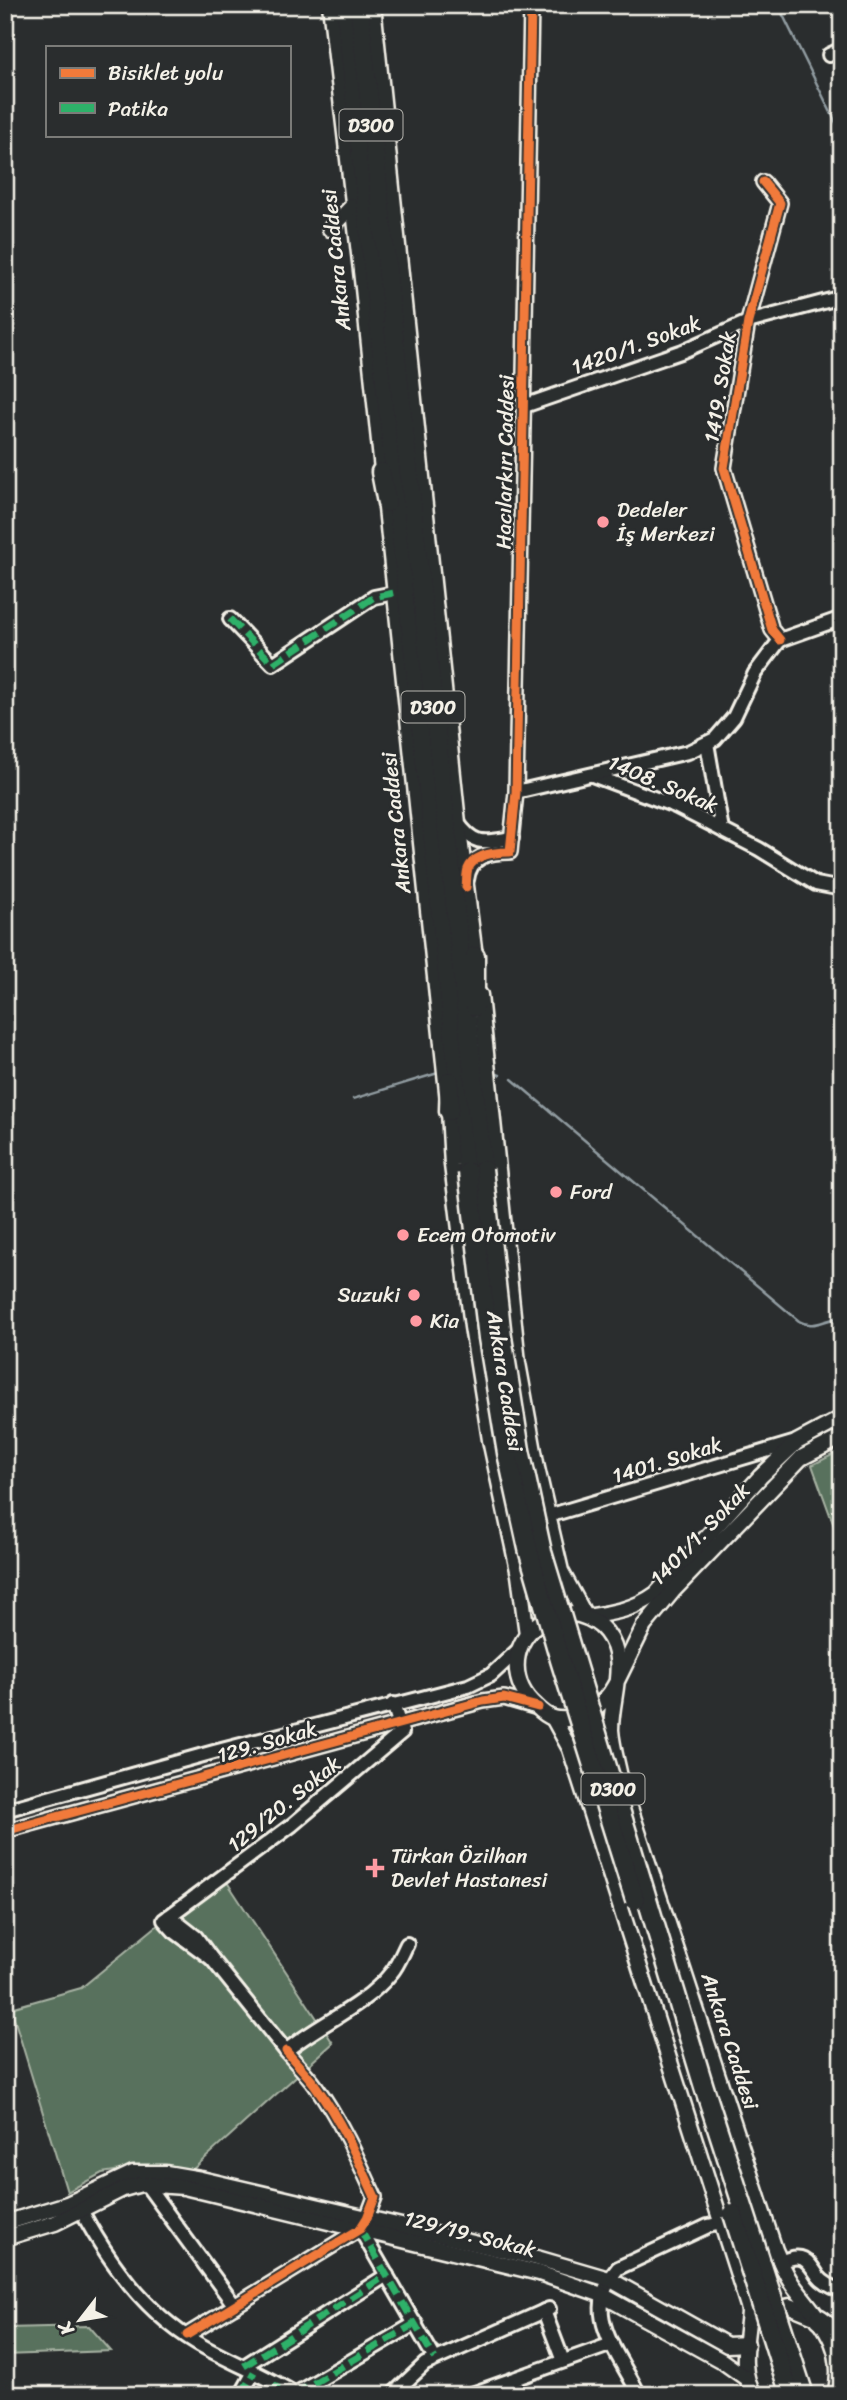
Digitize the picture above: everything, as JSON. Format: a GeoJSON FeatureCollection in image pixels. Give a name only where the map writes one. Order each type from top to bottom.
{"type":"FeatureCollection","features":[{"type":"Feature","properties":{"kind":"highway","name":"Ankara Caddesi"},"geometry":{"type":"LineString","coordinates":[[345,5],[452,1021],[520,1450],[542,1552],[704,2087],[804,2395]]}},
{"type":"Feature","properties":{"kind":"highway","name":"Ankara Caddesi"},"geometry":{"type":"LineString","coordinates":[[359,5],[475,1098],[476,1171],[488,1338],[507,1453],[529,1553],[559,1660],[790,2395]]}},
{"type":"Feature","properties":{"kind":"highway"},"geometry":{"type":"LineString","coordinates":[[384,245],[409,369]]}},
{"type":"Feature","properties":{"kind":"highway"},"geometry":{"type":"LineString","coordinates":[[381,472],[409,614]]}},
{"type":"Feature","properties":{"kind":"highway"},"geometry":{"type":"LineString","coordinates":[[475,956],[475,1098]]}},
{"type":"Feature","properties":{"kind":"highway"},"geometry":{"type":"LineString","coordinates":[[449,1111],[452,1021]]}},
{"type":"Feature","properties":{"kind":"highway"},"geometry":{"type":"LineString","coordinates":[[820,2319],[842,2336]]}},
{"type":"Feature","properties":{"kind":"main road","name":"Ankara Caddesi"},"geometry":{"type":"LineString","coordinates":[[330,5],[363,288],[449,1111],[452,1165],[472,1327],[490,1440],[519,1575],[527,1634]]}},
{"type":"Feature","properties":{"kind":"main road","name":"Ankara Caddesi"},"geometry":{"type":"LineString","coordinates":[[373,5],[409,369],[519,1363],[548,1516],[561,1571],[586,1617],[600,1625],[614,1643],[620,1664],[615,1685],[611,1731],[620,1777],[709,2052],[781,2262],[794,2287],[836,2343],[840,2363],[839,2384],[835,2395]]}},
{"type":"Feature","properties":{"kind":"main road"},"geometry":{"type":"LineString","coordinates":[[330,229],[354,205]]}},
{"type":"Feature","properties":{"kind":"main road"},"geometry":{"type":"LineString","coordinates":[[347,272],[363,288]]}},
{"type":"Feature","properties":{"kind":"main road","name":"1401/1. Sokak"},"geometry":{"type":"LineString","coordinates":[[586,1617],[626,1610],[643,1604],[656,1594],[760,1477],[797,1442],[842,1418]]}},
{"type":"Feature","properties":{"kind":"main road","name":"1401/1. Sokak"},"geometry":{"type":"LineString","coordinates":[[615,1685],[644,1626],[673,1591],[802,1458],[842,1437]]}},
{"type":"Feature","properties":{"kind":"main road"},"geometry":{"type":"LineString","coordinates":[[586,1617],[558,1614],[540,1621],[527,1634],[518,1650],[518,1680],[528,1699],[553,1718],[570,1749],[749,2312],[749,2389]]}},
{"type":"Feature","properties":{"kind":"main road"},"geometry":{"type":"LineString","coordinates":[[553,1718],[585,1714],[598,1708],[615,1685]]}},
{"type":"Feature","properties":{"kind":"main road","name":"129/19. Sokak"},"geometry":{"type":"LineString","coordinates":[[5,2222],[66,2204],[123,2176],[142,2172],[201,2179],[507,2264],[602,2295],[722,2361],[749,2389]]}},
{"type":"Feature","properties":{"kind":"main road","name":"129/19. Sokak"},"geometry":{"type":"LineString","coordinates":[[5,2238],[55,2223],[123,2189],[146,2185],[184,2187],[537,2258],[609,2279],[727,2345],[747,2342]]}},
{"type":"Feature","properties":{"kind":"main road"},"geometry":{"type":"LineString","coordinates":[[747,2342],[753,2323],[768,2310],[790,2306],[820,2319]]}},
{"type":"Feature","properties":{"kind":"street","name":"Hacılarkırı Caddesi"},"geometry":{"type":"LineString","coordinates":[[466,887],[469,868],[477,859],[489,854],[510,852],[516,792],[531,5]]}},
{"type":"Feature","properties":{"kind":"street"},"geometry":{"type":"LineString","coordinates":[[829,55],[842,49]]}},
{"type":"Feature","properties":{"kind":"street","name":"1419. Sokak"},"geometry":{"type":"LineString","coordinates":[[763,182],[780,204],[748,322],[724,467],[772,630],[780,640]]}},
{"type":"Feature","properties":{"kind":"street","name":"1420/1. Sokak"},"geometry":{"type":"LineString","coordinates":[[524,406],[683,351],[748,322],[842,298]]}},
{"type":"Feature","properties":{"kind":"street"},"geometry":{"type":"LineString","coordinates":[[230,619],[273,664],[374,597],[394,593]]}},
{"type":"Feature","properties":{"kind":"street"},"geometry":{"type":"LineString","coordinates":[[707,743],[715,740],[734,717],[755,673],[780,640],[842,618]]}},
{"type":"Feature","properties":{"kind":"street","name":"1408. Sokak"},"geometry":{"type":"LineString","coordinates":[[516,792],[688,752],[707,743],[722,830]]}},
{"type":"Feature","properties":{"kind":"street","name":"1408. Sokak"},"geometry":{"type":"LineString","coordinates":[[592,775],[675,806],[722,830]]}},
{"type":"Feature","properties":{"kind":"street"},"geometry":{"type":"LineString","coordinates":[[458,823],[467,836],[475,841],[512,838]]}},
{"type":"Feature","properties":{"kind":"street"},"geometry":{"type":"LineString","coordinates":[[722,830],[817,884],[842,889]]}},
{"type":"Feature","properties":{"kind":"street","name":"1401. Sokak"},"geometry":{"type":"LineString","coordinates":[[548,1516],[797,1442]]}},
{"type":"Feature","properties":{"kind":"street","name":"129. Sokak"},"geometry":{"type":"LineString","coordinates":[[5,1810],[468,1686],[481,1681],[502,1666],[518,1650]]}},
{"type":"Feature","properties":{"kind":"street","name":"129. Sokak"},"geometry":{"type":"LineString","coordinates":[[5,1831],[490,1699],[514,1699],[538,1707]]}},
{"type":"Feature","properties":{"kind":"street"},"geometry":{"type":"LineString","coordinates":[[393,1704],[399,1723]]}},
{"type":"Feature","properties":{"kind":"street","name":"129/20. Sokak"},"geometry":{"type":"LineString","coordinates":[[286,2051],[212,1959],[174,1931],[167,1918],[292,1825],[402,1732],[399,1723]]}},
{"type":"Feature","properties":{"kind":"street"},"geometry":{"type":"LineString","coordinates":[[187,2335],[364,2223],[375,2197],[355,2151],[314,2084],[286,2051],[360,2000],[389,1976],[407,1944]]}},
{"type":"Feature","properties":{"kind":"street"},"geometry":{"type":"LineString","coordinates":[[146,2185],[235,2306]]}},
{"type":"Feature","properties":{"kind":"street"},"geometry":{"type":"LineString","coordinates":[[81,2210],[92,2231],[141,2298],[187,2335],[249,2369],[275,2390],[296,2394],[416,2323]]}},
{"type":"Feature","properties":{"kind":"street"},"geometry":{"type":"LineString","coordinates":[[364,2223],[387,2275],[435,2359]]}},
{"type":"Feature","properties":{"kind":"street"},"geometry":{"type":"LineString","coordinates":[[637,2394],[601,2318],[602,2295],[609,2279],[618,2269],[708,2226],[722,2223]]}},
{"type":"Feature","properties":{"kind":"street"},"geometry":{"type":"LineString","coordinates":[[781,2262],[798,2257],[808,2261],[819,2277],[842,2291]]}},
{"type":"Feature","properties":{"kind":"street"},"geometry":{"type":"LineString","coordinates":[[241,2395],[249,2369],[387,2275]]}},
{"type":"Feature","properties":{"kind":"street"},"geometry":{"type":"LineString","coordinates":[[392,2395],[425,2364],[546,2310],[563,2361]]}},
{"type":"Feature","properties":{"kind":"street"},"geometry":{"type":"LineString","coordinates":[[469,2395],[506,2389],[563,2361],[612,2344]]}},
{"type":"Feature","properties":{"kind":"green space"},"geometry":{"type":"Polygon","coordinates":[[[842,1450],[842,1548],[812,1465],[842,1450]]]}},
{"type":"Feature","properties":{"kind":"green space"},"geometry":{"type":"Polygon","coordinates":[[[223,1876],[333,2043],[191,2171],[152,2165],[102,2173],[67,2192],[11,2008],[81,1988],[223,1876]]]}},
{"type":"Feature","properties":{"kind":"green space"},"geometry":{"type":"Polygon","coordinates":[[[89,2326],[111,2351],[5,2355],[5,2328],[89,2326]]]}},
{"type":"Feature","properties":{"kind":"waterway"},"geometry":{"type":"LineString","coordinates":[[778,5],[842,135]]}},
{"type":"Feature","properties":{"kind":"waterway"},"geometry":{"type":"LineString","coordinates":[[353,1099],[438,1073]]}},
{"type":"Feature","properties":{"kind":"waterway"},"geometry":{"type":"LineString","coordinates":[[494,1073],[500,1075]]}},
{"type":"Feature","properties":{"kind":"waterway"},"geometry":{"type":"LineString","coordinates":[[512,1079],[799,1321],[815,1324],[842,1318]]}},
{"type":"Feature","properties":{"kind":"marked path"},"geometry":{"type":"LineString","coordinates":[[230,619],[273,664],[374,597],[394,593]]}},
{"type":"Feature","properties":{"kind":"marked path"},"geometry":{"type":"LineString","coordinates":[[360,2229],[435,2359]]}},
{"type":"Feature","properties":{"kind":"marked path"},"geometry":{"type":"LineString","coordinates":[[244,2366],[387,2275]]}},
{"type":"Feature","properties":{"kind":"marked path"},"geometry":{"type":"LineString","coordinates":[[295,2394],[416,2323]]}},
{"type":"Feature","properties":{"kind":"marked path"},"geometry":{"type":"LineString","coordinates":[[241,2395],[254,2372]]}},
{"type":"Feature","properties":{"kind":"marked path"},"geometry":{"type":"LineString","coordinates":[[272,2395],[278,2384]]}},
{"type":"Feature","properties":{"kind":"cycle path"},"geometry":{"type":"LineString","coordinates":[[466,887],[468,869],[475,860],[493,853],[510,852],[516,792],[531,5]]}},
{"type":"Feature","properties":{"kind":"cycle path"},"geometry":{"type":"LineString","coordinates":[[763,182],[780,203],[748,322],[724,468],[772,630],[780,640]]}},
{"type":"Feature","properties":{"kind":"cycle path"},"geometry":{"type":"LineString","coordinates":[[5,1831],[483,1701],[504,1698],[538,1707]]}},
{"type":"Feature","properties":{"kind":"cycle path"},"geometry":{"type":"LineString","coordinates":[[187,2335],[360,2229],[375,2197],[333,2112],[315,2085],[286,2051]]}},
{"type":"Feature","properties":{"kind":"place","name":"Dedeler İş Merkezi"},"geometry":{"type":"Point","coordinates":[603,522]}},
{"type":"Feature","properties":{"kind":"place","name":"Ford"},"geometry":{"type":"Point","coordinates":[556,1192]}},
{"type":"Feature","properties":{"kind":"place","name":"Ecem Otomotiv"},"geometry":{"type":"Point","coordinates":[403,1235]}},
{"type":"Feature","properties":{"kind":"place","name":"Suzuki"},"geometry":{"type":"Point","coordinates":[414,1295]}},
{"type":"Feature","properties":{"kind":"place","name":"Kia"},"geometry":{"type":"Point","coordinates":[416,1321]}},
{"type":"Feature","properties":{"kind":"place","name":"Türkan Özilhan Devlet Hastanesi"},"geometry":{"type":"Point","coordinates":[375,1868]}}]}
